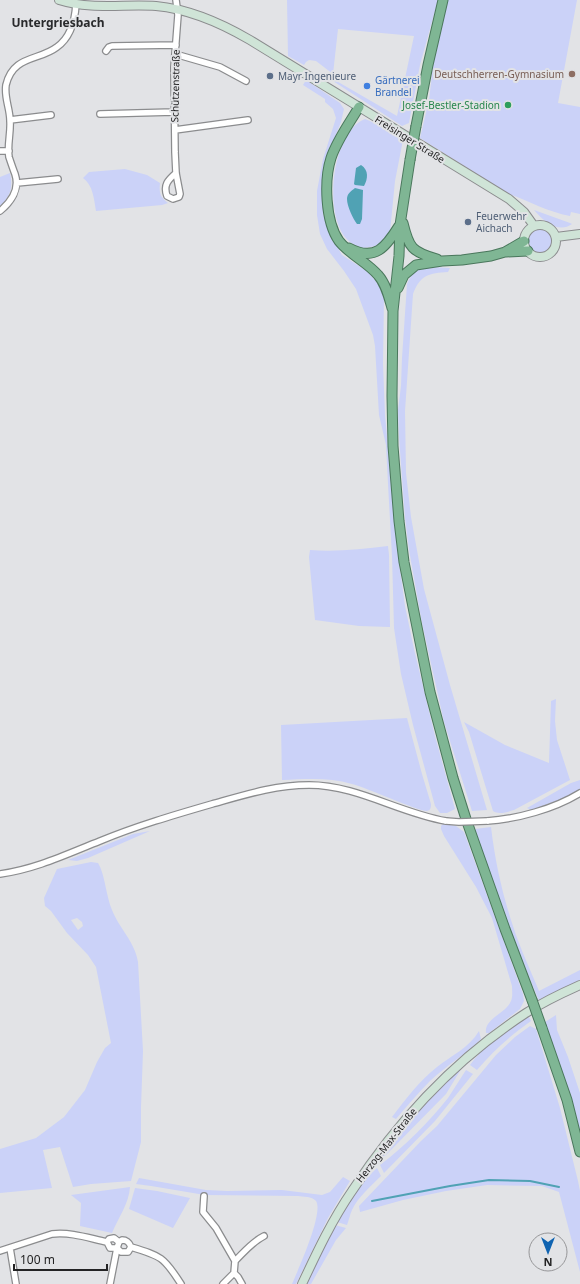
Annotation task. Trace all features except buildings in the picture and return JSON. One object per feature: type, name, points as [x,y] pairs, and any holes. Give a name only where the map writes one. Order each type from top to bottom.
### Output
[{"type":"highway","points":[[443,0],[416,126],[400,225],[394,311],[392,396],[393,446],[399,521],[404,562],[430,692],[439,727],[466,819],[567,1100],[580,1152]]},
{"type":"highway","points":[[359,107],[339,140],[331,158],[327,189],[328,212],[333,229],[339,241],[355,257],[372,269],[381,279],[386,288],[394,311]]},
{"type":"highway","points":[[401,216],[407,239],[412,248],[420,254],[442,261]]},
{"type":"highway","points":[[343,245],[361,253],[374,252],[388,244],[400,225]]},
{"type":"highway","points":[[505,252],[524,241]]},
{"type":"highway","points":[[395,295],[404,275],[412,268],[422,263],[478,259],[505,252],[528,251]]},
{"type":"main road","name":"Freisinger Straße","points":[[59,0],[76,4],[102,7],[155,6],[177,9],[218,23],[280,58],[508,199],[524,212],[534,226]]},
{"type":"main road","points":[[541,224],[547,226],[554,231],[556,237],[554,249],[547,255],[537,256],[528,251],[525,247],[524,241],[526,232],[534,226],[541,224]]},
{"type":"main road","points":[[556,237],[580,234]]},
{"type":"main road","name":"Herzog-Max-Straße","points":[[302,1284],[317,1252],[347,1197],[390,1137],[435,1085],[501,1030],[527,1012],[580,985]]},
{"type":"street","name":"Schützenstraße","points":[[176,0],[174,112],[176,173]]},
{"type":"street","points":[[0,211],[14,196],[16,183],[9,151],[10,120],[3,93],[8,80],[16,67],[22,62],[50,52],[63,42],[71,30],[74,21],[76,4]]},
{"type":"street","points":[[106,51],[112,46],[176,45]]},
{"type":"street","points":[[175,54],[220,67],[246,81]]},
{"type":"street","points":[[100,114],[174,112]]},
{"type":"street","points":[[10,120],[51,115]]},
{"type":"street","points":[[175,130],[248,120]]},
{"type":"street","points":[[0,151],[9,151]]},
{"type":"street","points":[[16,183],[58,179]]},
{"type":"street","points":[[0,874],[30,868],[49,862],[153,821],[255,792],[290,785],[330,786],[349,790],[427,818],[459,822],[487,821],[529,814],[580,793]]},
{"type":"street","points":[[204,1196],[203,1212],[216,1228],[235,1261],[234,1273],[223,1284]]},
{"type":"street","points":[[0,1251],[52,1234],[61,1233],[72,1233],[107,1242],[110,1248],[118,1245]]},
{"type":"street","points":[[235,1261],[256,1240],[264,1236]]},
{"type":"street","points":[[107,1242],[109,1239],[114,1238],[121,1252],[128,1252],[131,1247]]},
{"type":"street","points":[[110,1284],[118,1245],[122,1240],[126,1240],[131,1247],[152,1253],[162,1259],[170,1266],[181,1284]]},
{"type":"street","points":[[10,1248],[16,1284]]},
{"type":"street","points":[[234,1273],[242,1284]]},
{"type":"shaded area","points":[[287,0],[438,0],[420,65],[409,123],[402,126],[333,81],[333,79],[397,116],[414,36],[338,29],[333,74],[316,61],[309,60],[304,65],[288,56]]},
{"type":"shaded area","name":"Josef-Bestler-Stadion","points":[[448,0],[577,0],[558,103],[580,107],[580,214],[571,212],[570,216],[562,214],[509,194],[420,138],[429,100],[433,66]]},
{"type":"shaded area","points":[[306,80],[340,103],[344,109],[341,122],[329,152],[324,174],[323,214],[330,234],[342,255],[368,272],[379,285],[384,297],[383,364],[385,415],[399,562],[405,606],[414,649],[435,736],[455,809],[447,813],[440,813],[435,806],[401,674],[394,628],[386,445],[379,415],[373,335],[356,289],[327,249],[320,234],[317,215],[317,191],[323,159],[336,118],[333,109],[325,102],[325,99],[303,85]]},
{"type":"shaded area","points":[[365,119],[403,140],[395,181],[390,232],[380,245],[361,248],[353,244],[343,234],[336,219],[334,180],[337,160],[344,141],[353,127]]},
{"type":"shaded area","points":[[361,165],[367,172],[364,186],[354,184],[356,168]]},
{"type":"shaded area","points":[[125,169],[147,175],[160,183],[160,190],[163,199],[168,203],[162,205],[96,211],[91,188],[83,178],[89,172]]},
{"type":"shaded area","points":[[10,173],[11,187],[9,195],[0,206],[0,177]]},
{"type":"shaded area","points":[[355,188],[363,190],[362,219],[360,224],[357,224],[354,219],[347,202],[348,194]]},
{"type":"shaded area","points":[[534,210],[572,224],[562,228],[557,227],[547,222]]},
{"type":"shaded area","points":[[540,229],[545,230],[551,236],[551,246],[545,252],[540,253],[535,252],[529,246],[528,241],[529,236],[535,230]]},
{"type":"shaded area","points":[[433,267],[450,268],[448,272],[430,274],[426,276],[419,283],[413,294],[405,411],[406,473],[411,517],[424,589],[450,685],[487,810],[472,811],[444,722],[422,623],[405,518],[398,410],[401,386],[407,284],[414,273],[420,269]]},
{"type":"shaded area","points":[[388,546],[390,627],[359,626],[315,620],[309,557],[310,550],[320,551],[359,549]]},
{"type":"shaded area","points":[[556,699],[555,721],[557,740],[570,780],[514,810],[500,813],[493,811],[469,732],[464,722],[505,745],[549,763],[551,701]]},
{"type":"shaded area","points":[[407,718],[431,804],[428,811],[414,808],[359,786],[335,780],[282,780],[281,725]]},
{"type":"shaded area","points":[[580,780],[580,791],[575,794],[531,810],[527,808],[571,783]]},
{"type":"shaded area","points":[[443,824],[456,826],[464,832],[523,994],[524,1001],[520,1009],[489,1033],[486,1033],[488,1024],[505,1009],[511,1001],[512,986],[492,918],[476,887],[444,836],[441,829]]},
{"type":"shaded area","points":[[491,827],[499,877],[505,901],[519,942],[539,991],[580,970],[580,980],[539,1001],[509,928],[475,829]]},
{"type":"shaded area","points":[[150,831],[88,858],[77,861],[68,860],[133,834]]},
{"type":"shaded area","points":[[91,862],[98,863],[112,910],[134,948],[138,962],[143,1051],[141,1142],[131,1181],[73,1187],[60,1147],[43,1150],[52,1188],[0,1193],[0,1149],[36,1138],[64,1117],[85,1090],[97,1062],[105,1048],[111,1043],[96,967],[88,955],[67,933],[51,911],[45,906],[44,898],[57,869]],"holes":[[[77,918],[82,922],[83,926],[78,930],[71,920]]]},
{"type":"shaded area","points":[[528,1015],[531,1021],[502,1044],[477,1070],[470,1065],[483,1050]]},
{"type":"shaded area","points":[[556,1015],[557,1030],[580,1093],[580,1132],[545,1022]]},
{"type":"shaded area","points":[[530,1026],[536,1029],[560,1108],[578,1181],[580,1191],[580,1272],[559,1192],[542,1186],[487,1185],[446,1191],[403,1200],[360,1212],[359,1206],[437,1126],[496,1055],[515,1037]]},
{"type":"shaded area","points":[[479,1031],[481,1039],[430,1081],[396,1119],[392,1117],[424,1078],[465,1047]]},
{"type":"shaded area","points":[[463,1066],[446,1094],[386,1155],[376,1161],[436,1089]]},
{"type":"shaded area","points":[[466,1070],[473,1074],[435,1121],[384,1173],[380,1165],[416,1134],[433,1116],[448,1098]]},
{"type":"shaded area","points":[[377,1168],[381,1176],[365,1192],[355,1205],[347,1225],[337,1222],[360,1184]]},
{"type":"shaded area","points":[[343,1177],[350,1181],[328,1218],[296,1284],[292,1284],[314,1229],[318,1207],[314,1199],[310,1197],[298,1196],[205,1195],[136,1184],[139,1178],[206,1190],[282,1190],[322,1195],[330,1192]]},
{"type":"shaded area","points":[[130,1187],[128,1199],[112,1233],[80,1226],[81,1203],[71,1195]]},
{"type":"shaded area","points":[[135,1188],[190,1198],[173,1228],[129,1209]]},
{"type":"shaded area","points":[[335,1225],[346,1228],[336,1240],[311,1284],[306,1284]]},
{"type":"waterway","points":[[372,1201],[489,1180],[530,1181],[559,1187]]},
{"type":"place","name":"Deutschherren-Gymnasium","points":[[572,74]]},
{"type":"place","name":"Mayr Ingenieure","points":[[270,76]]},
{"type":"place","name":"Gärtnerei Brandel","points":[[367,86]]},
{"type":"place","name":"Josef-Bestler-Stadion","points":[[508,105]]},
{"type":"place","name":"Feuerwehr Aichach","points":[[468,222]]},
{"type":"district","name":"Untergriesbach","points":[[58,22]]}]
